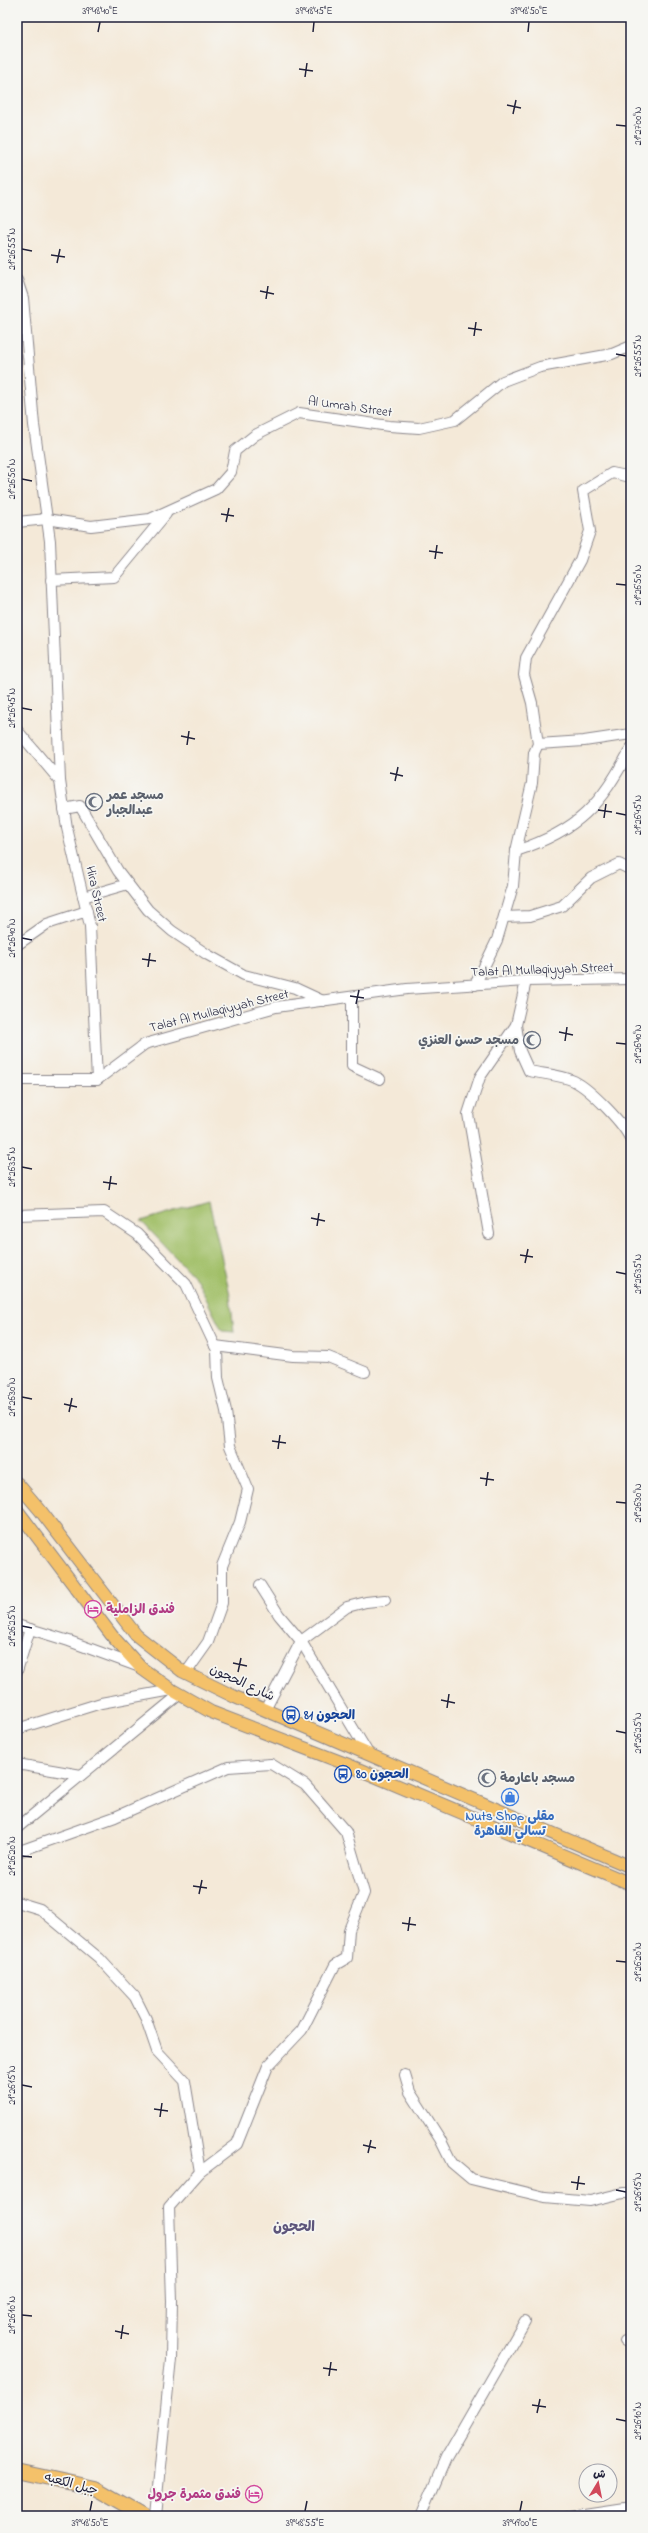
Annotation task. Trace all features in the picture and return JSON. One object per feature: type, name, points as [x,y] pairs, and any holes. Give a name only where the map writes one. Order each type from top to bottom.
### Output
[{"type":"highway","name":"جبل الكعبه","points":[[17,2471],[95,2488],[144,2516]]},
{"type":"main road","name":"شارع الحجون","points":[[17,1483],[40,1510],[136,1636],[186,1672],[265,1710],[631,1867]]},
{"type":"main road","points":[[17,1510],[113,1637],[141,1668],[176,1692],[211,1712],[346,1764],[631,1884]]},
{"type":"street","name":"Hira Street","points":[[17,280],[22,298],[34,426],[47,519],[52,580],[60,781],[64,809],[90,926],[97,1080]]},
{"type":"street","name":"Al Umrah Street","points":[[17,522],[47,519],[91,526],[150,519],[216,489],[231,472],[235,451],[255,435],[299,413],[389,426],[420,428],[455,420],[503,381],[540,367],[612,354],[631,346]]},
{"type":"street","points":[[475,985],[497,940],[513,886],[516,851],[526,814],[534,753],[538,744],[532,703],[524,675],[526,658],[580,560],[590,531],[583,490],[612,473],[631,476]]},
{"type":"street","points":[[52,580],[114,577],[168,511]]},
{"type":"street","points":[[17,730],[60,781]]},
{"type":"street","points":[[538,744],[584,741],[631,734]]},
{"type":"street","points":[[516,851],[541,843],[574,824],[593,808],[617,774],[631,748]]},
{"type":"street","points":[[64,809],[80,806],[93,831],[128,884],[148,910],[172,931],[208,955],[244,975],[295,988],[323,1001]]},
{"type":"street","points":[[504,917],[530,916],[562,906],[591,878],[619,864],[631,870]]},
{"type":"street","points":[[84,898],[128,884]]},
{"type":"street","points":[[17,945],[47,924],[87,911]]},
{"type":"street","name":"Talat Al Mullaqiyyah Street","points":[[97,1080],[145,1044],[276,1007],[407,989],[526,981],[631,979]]},
{"type":"street","points":[[526,981],[516,1026],[520,1051],[529,1071],[573,1081],[584,1088],[614,1118],[631,1142]]},
{"type":"street","points":[[352,997],[352,1066],[380,1079]]},
{"type":"street","points":[[489,1234],[468,1114],[480,1077],[516,1026]]},
{"type":"street","points":[[17,1080],[97,1080]]},
{"type":"street","points":[[17,1215],[104,1212],[136,1234],[186,1284],[215,1346],[218,1378],[226,1411],[230,1446],[248,1489],[240,1522],[222,1566],[222,1602],[208,1642],[186,1672]]},
{"type":"street","points":[[215,1346],[293,1356],[328,1357],[365,1372]]},
{"type":"street","points":[[260,1585],[279,1615],[302,1641],[368,1753]]},
{"type":"street","points":[[265,1710],[302,1641],[347,1607],[366,1602],[385,1600]]},
{"type":"street","points":[[17,1625],[141,1668]]},
{"type":"street","points":[[17,1671],[30,1629]]},
{"type":"street","points":[[17,1729],[101,1703],[176,1692]]},
{"type":"street","points":[[17,1828],[81,1776],[176,1692]]},
{"type":"street","points":[[17,1764],[81,1776]]},
{"type":"street","points":[[17,1852],[115,1817],[228,1767],[271,1764],[305,1785],[346,1832],[364,1893],[350,1930],[347,1958],[335,1965],[302,2030],[268,2066],[237,2144],[200,2172],[169,2207],[172,2301],[171,2359],[155,2516]]},
{"type":"street","points":[[17,1902],[40,1909],[99,1958],[135,1997],[146,2019],[157,2051],[185,2081],[200,2172]]},
{"type":"street","points":[[405,2075],[410,2092],[440,2139],[452,2163],[471,2179],[545,2197],[590,2201],[623,2193],[631,2193]]},
{"type":"street","points":[[421,2516],[446,2458],[525,2321]]},
{"type":"street","points":[[571,2516],[631,2507]]},
{"type":"green space","points":[[209,1201],[230,1295],[234,1332],[222,1331],[197,1280],[141,1221]]},
{"type":"place","name":"مسجد عمر عبدالجبار","points":[[94,802]]},
{"type":"place","name":"مسجد حسن العنزي","points":[[532,1040]]},
{"type":"place","name":"فندق الزاملية","points":[[93,1609]]},
{"type":"place","name":"الحجون 81","points":[[291,1715]]},
{"type":"place","name":"الحجون 80","points":[[343,1774]]},
{"type":"place","name":"مسجد باعارمة","points":[[487,1778]]},
{"type":"place","name":"Nuts Shop مقلى تسالي القاهرة","points":[[510,1797]]},
{"type":"place","name":"فندق مثمرة جرول","points":[[254,2494]]},
{"type":"district","name":"الحجون","points":[[294,2227]]}]
